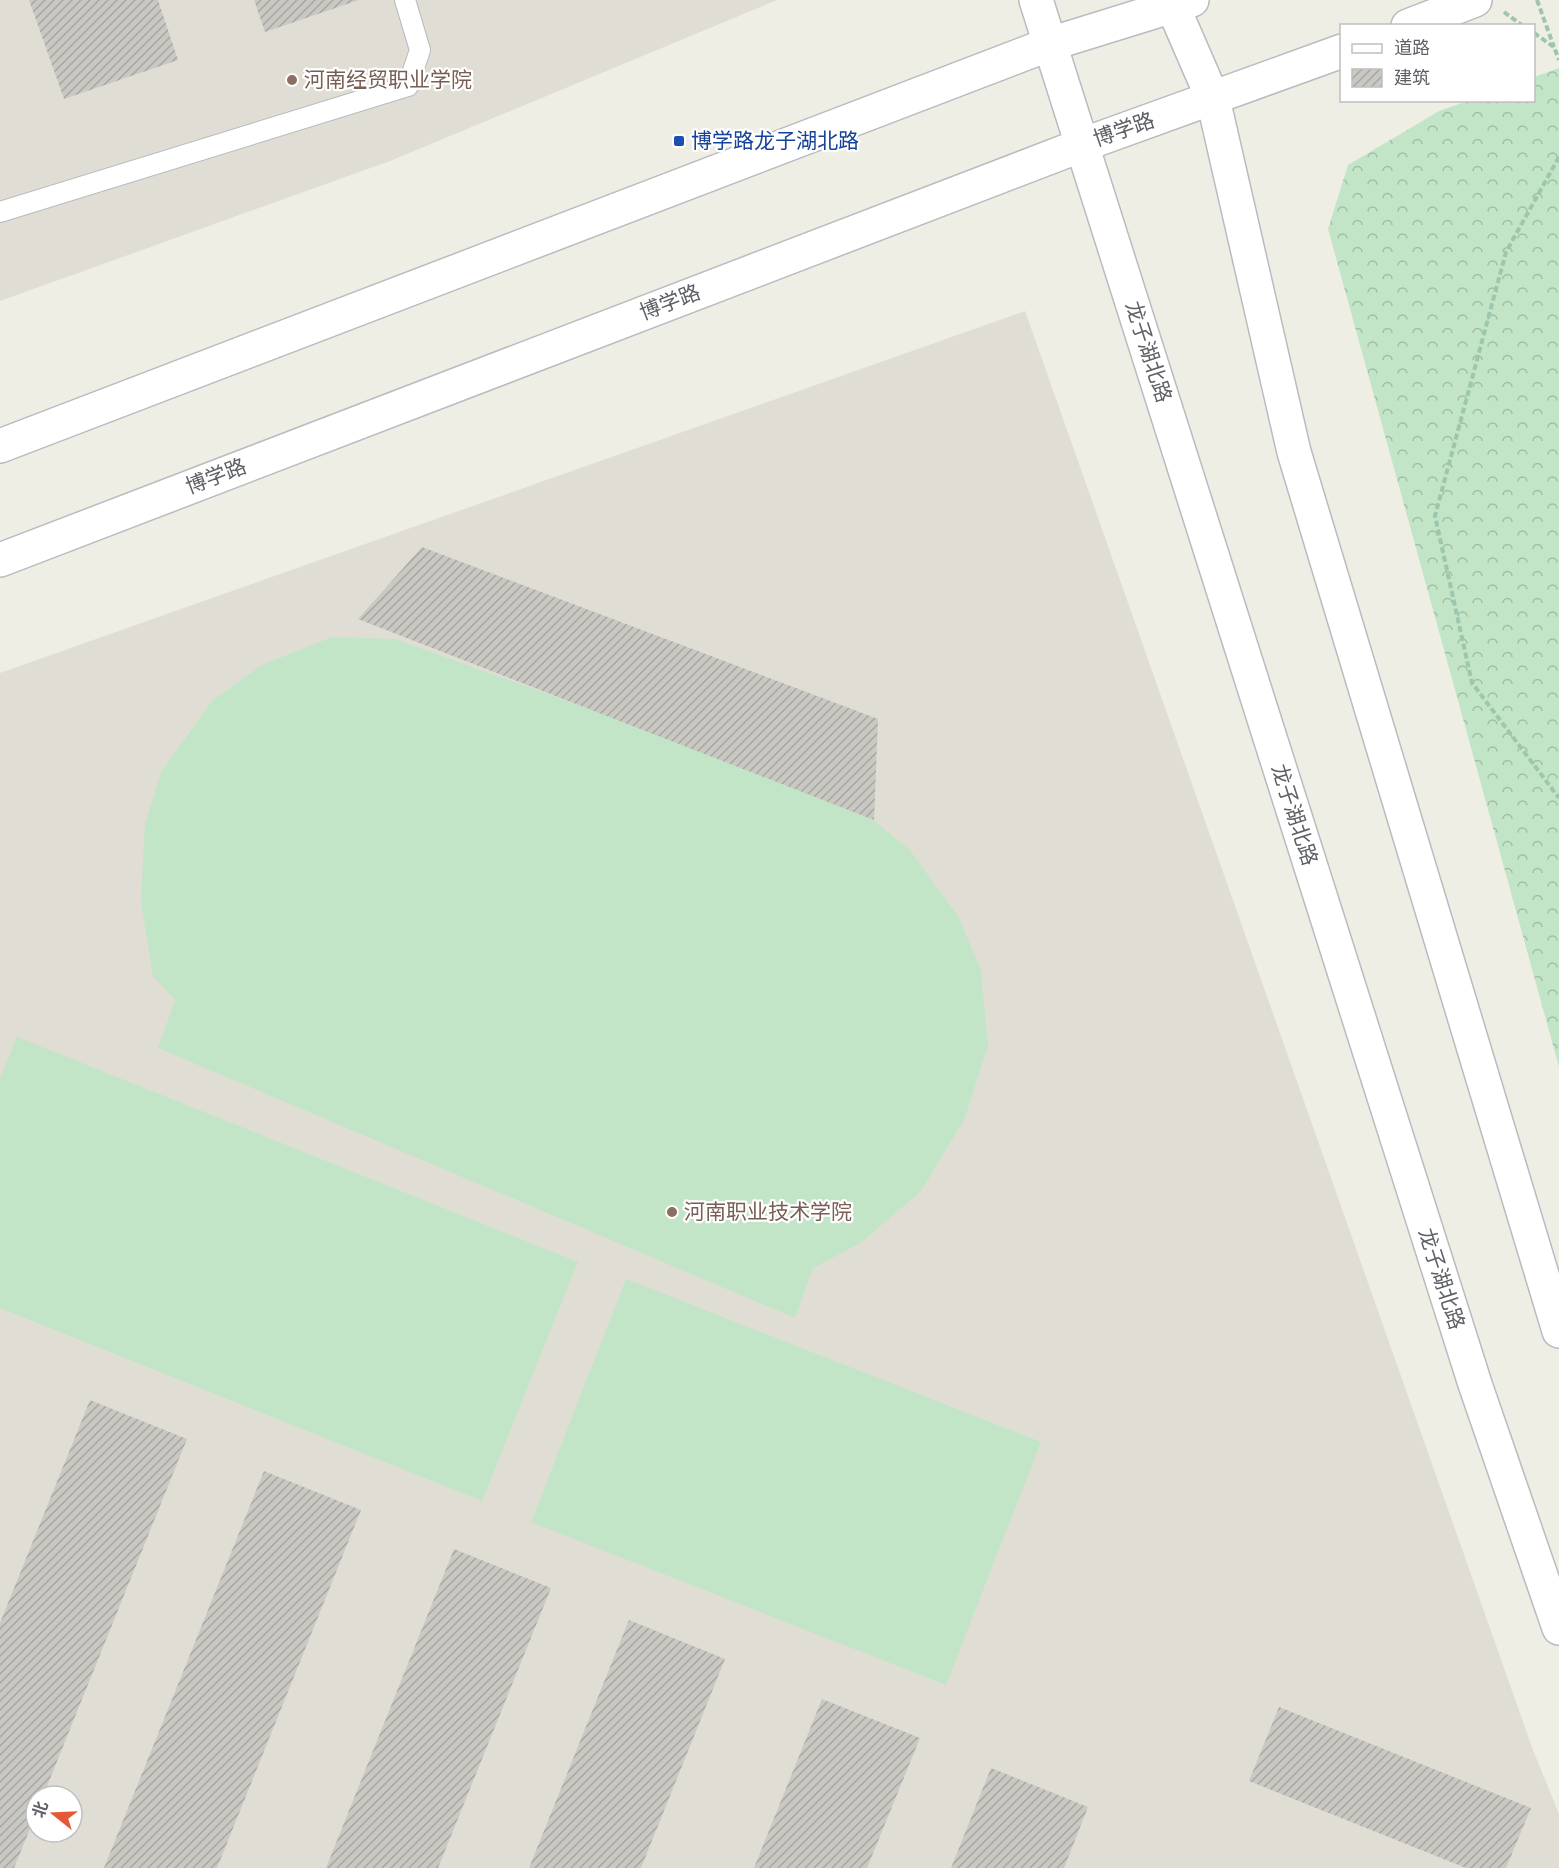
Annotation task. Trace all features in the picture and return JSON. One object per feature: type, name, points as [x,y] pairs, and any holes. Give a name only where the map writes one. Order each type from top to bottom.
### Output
[{"type":"street","name":"龙子湖北路","points":[[1036,0],[1474,1384],[1559,1629]]},
{"type":"street","points":[[1413,24],[1475,0]]},
{"type":"street","points":[[0,446],[1050,44],[1178,2],[1213,99],[1294,452],[1559,1331]]},
{"type":"street","name":"博学路","points":[[0,560],[1082,145],[1340,51]]},
{"type":"lane","points":[[0,212],[408,86],[420,50],[405,0]]},
{"type":"path","points":[[1537,0],[1559,60]]},
{"type":"path","points":[[1535,34],[1554,47]]},
{"type":"path","points":[[1559,157],[1506,252],[1435,516],[1472,683],[1559,798]]},
{"type":"shaded area","name":"河南经贸职业学院","points":[[0,0],[777,0],[390,161],[0,301]]},
{"type":"shaded area","name":"河南职业技术学院","points":[[1025,311],[1533,1750],[1559,1814],[1559,1868],[0,1868],[0,673]]},
{"type":"green space","points":[[1559,68],[1559,1067],[1328,229],[1348,165],[1439,111],[1465,102],[1535,102],[1535,77]]},
{"type":"green space","points":[[332,637],[395,639],[854,805],[909,849],[959,918],[981,971],[988,1046],[964,1120],[921,1191],[862,1242],[813,1268],[795,1318],[158,1048],[175,1000],[153,976],[141,902],[145,824],[161,772],[212,701],[262,665]]},
{"type":"green space","points":[[17,1037],[578,1262],[482,1501],[0,1308],[0,1079]]},
{"type":"green space","points":[[626,1279],[1041,1442],[946,1685],[531,1522]]},
{"type":"building","points":[[29,0],[158,0],[178,60],[64,99]]},
{"type":"building","points":[[254,0],[359,0],[265,32]]},
{"type":"building","points":[[422,547],[878,719],[874,820],[358,619]]},
{"type":"building","points":[[90,1400],[187,1439],[48,1784],[24,1784],[24,1843],[14,1868],[0,1868],[0,1623]]},
{"type":"building","points":[[264,1471],[361,1510],[217,1868],[104,1868]]},
{"type":"building","points":[[454,1549],[551,1588],[438,1868],[326,1868]]},
{"type":"building","points":[[629,1620],[725,1659],[641,1868],[529,1868]]},
{"type":"building","points":[[822,1699],[920,1738],[867,1868],[754,1868]]},
{"type":"building","points":[[1279,1707],[1531,1808],[1506,1868],[1466,1868],[1249,1781]]},
{"type":"building","points":[[991,1768],[1088,1807],[1064,1868],[951,1868]]},
{"type":"place","name":"河南经贸职业学院","points":[[292,80]]},
{"type":"place","name":"博学路龙子湖北路","points":[[679,141]]},
{"type":"place","name":"河南职业技术学院","points":[[672,1212]]}]
